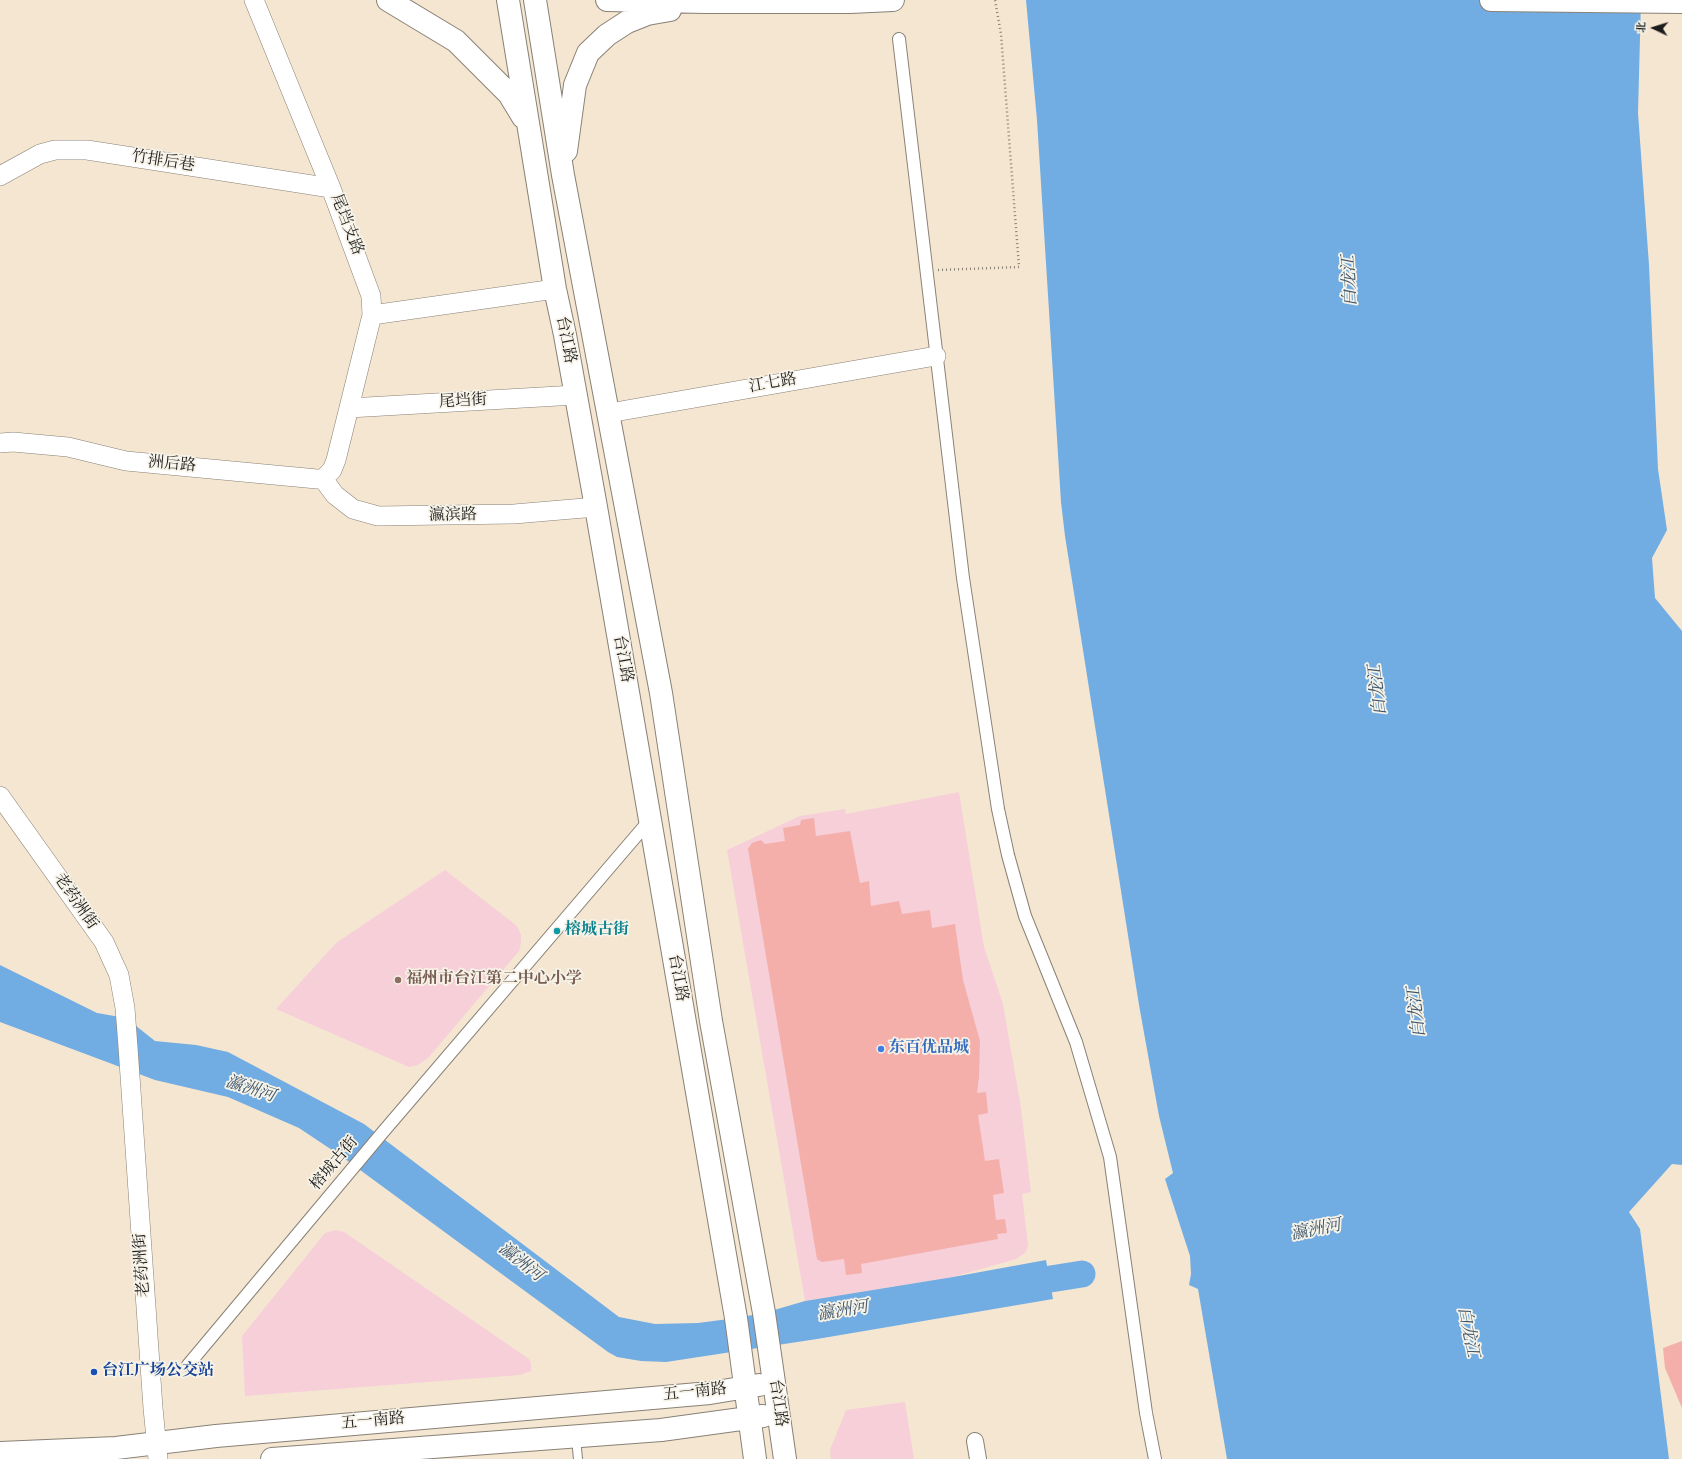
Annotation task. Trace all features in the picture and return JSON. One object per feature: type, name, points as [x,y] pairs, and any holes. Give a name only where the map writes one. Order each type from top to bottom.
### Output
[{"type":"main road","points":[[388,0],[456,42],[480,64],[509,94],[523,117],[530,138]]},
{"type":"main road","name":"台江路","points":[[508,0],[554,289],[576,395],[596,507],[736,1318],[755,1459]]},
{"type":"main road","name":"台江路","points":[[535,0],[563,175],[661,693],[711,1021],[764,1313],[786,1459]]},
{"type":"main road","points":[[607,0],[706,2],[893,0]]},
{"type":"main road","points":[[1491,0],[1682,2]]},
{"type":"main road","points":[[563,175],[575,85],[578,73],[588,53],[607,34],[627,22],[647,14],[706,2]]},
{"type":"main road","name":"五一南路","points":[[0,1453],[116,1448],[158,1451],[216,1436],[710,1393],[774,1382]]},
{"type":"main road","name":"五一南路","points":[[272,1459],[576,1438],[661,1430],[749,1419],[778,1413]]},
{"type":"street","name":"尾垱支路","points":[[254,0],[331,188],[369,286],[371,296],[372,315],[336,460],[332,470],[323,479]]},
{"type":"street","points":[[899,39],[963,578],[998,809],[1008,855],[1023,909],[1076,1042],[1110,1157],[1146,1413],[1155,1459]]},
{"type":"street","name":"竹排后巷","points":[[0,176],[40,154],[55,150],[87,150],[331,188]]},
{"type":"street","points":[[372,315],[554,289]]},
{"type":"street","name":"江七路","points":[[609,413],[936,356]]},
{"type":"street","name":"尾垱街","points":[[349,408],[576,395]]},
{"type":"street","name":"洲后路","points":[[0,443],[13,442],[68,446],[126,461],[323,479]]},
{"type":"street","name":"瀛滨路","points":[[323,479],[335,495],[353,509],[378,516],[514,514],[596,507]]},
{"type":"street","name":"老药洲街","points":[[0,796],[104,942],[119,975],[126,1018],[153,1408],[158,1451]]},
{"type":"street","name":"榕城古街","points":[[188,1366],[352,1168],[649,821]]},
{"type":"street","points":[[975,1441],[978,1459]]},
{"type":"lane","points":[[576,1438],[578,1459]]},
{"type":"path","points":[[927,270],[1019,267],[1001,34],[995,0]]},
{"type":"shaded area","name":"东百优品城","points":[[959,792],[984,947],[1003,1004],[1021,1108],[1031,1192],[1022,1194],[1028,1245],[1026,1252],[1016,1259],[953,1277],[805,1301],[727,850],[800,816],[845,809],[846,814]]},
{"type":"shaded area","name":"福州市台江第二中心小学","points":[[445,870],[517,926],[521,935],[521,943],[519,951],[428,1058],[418,1065],[409,1067],[276,1009],[336,943]]},
{"type":"shaded area","points":[[336,1230],[344,1232],[529,1359],[531,1363],[531,1371],[520,1375],[245,1396],[242,1336],[325,1233]]},
{"type":"shaded area","points":[[905,1402],[914,1459],[831,1459],[830,1450],[846,1410]]},
{"type":"water","name":"白龙江","points":[[1026,0],[1641,0],[1638,113],[1649,265],[1658,469],[1667,530],[1652,558],[1655,598],[1682,631],[1682,1165],[1672,1164],[1629,1212],[1640,1229],[1669,1459],[1227,1459],[1198,1289],[1189,1285],[1191,1274],[1190,1256],[1165,1179],[1173,1173],[1159,1116],[1139,1005],[1065,536],[1061,502],[1037,120]]},
{"type":"water","points":[[0,965],[97,1013],[126,1018],[155,1041],[196,1045],[228,1052],[364,1124],[619,1317],[655,1324],[698,1323],[736,1318],[764,1313],[805,1301],[1046,1260],[1053,1299],[817,1339],[666,1362],[641,1361],[617,1357],[608,1352],[341,1156],[299,1128],[228,1097],[155,1080],[0,1022]]},
{"type":"building","name":"东百优品城","points":[[814,818],[816,836],[850,831],[860,883],[869,881],[871,906],[899,901],[902,914],[930,910],[932,928],[955,924],[963,980],[980,1041],[977,1093],[986,1092],[988,1113],[978,1115],[985,1161],[999,1159],[1004,1193],[993,1195],[996,1220],[1005,1219],[1007,1233],[997,1234],[998,1239],[861,1264],[862,1273],[846,1275],[844,1259],[822,1262],[817,1259],[748,849],[752,843],[761,840],[765,844],[785,841],[783,828],[800,825],[801,820]]},
{"type":"building","points":[[1682,1341],[1682,1408],[1665,1368],[1663,1348]]},
{"type":"waterway","name":"瀛洲河","points":[[1013,1285],[1082,1274]]},
{"type":"place","name":"榕城古街","points":[[557,931]]},
{"type":"place","name":"福州市台江第二中心小学","points":[[398,980]]},
{"type":"place","name":"东百优品城","points":[[881,1049]]},
{"type":"place","name":"台江广场公交站","points":[[94,1372]]}]
